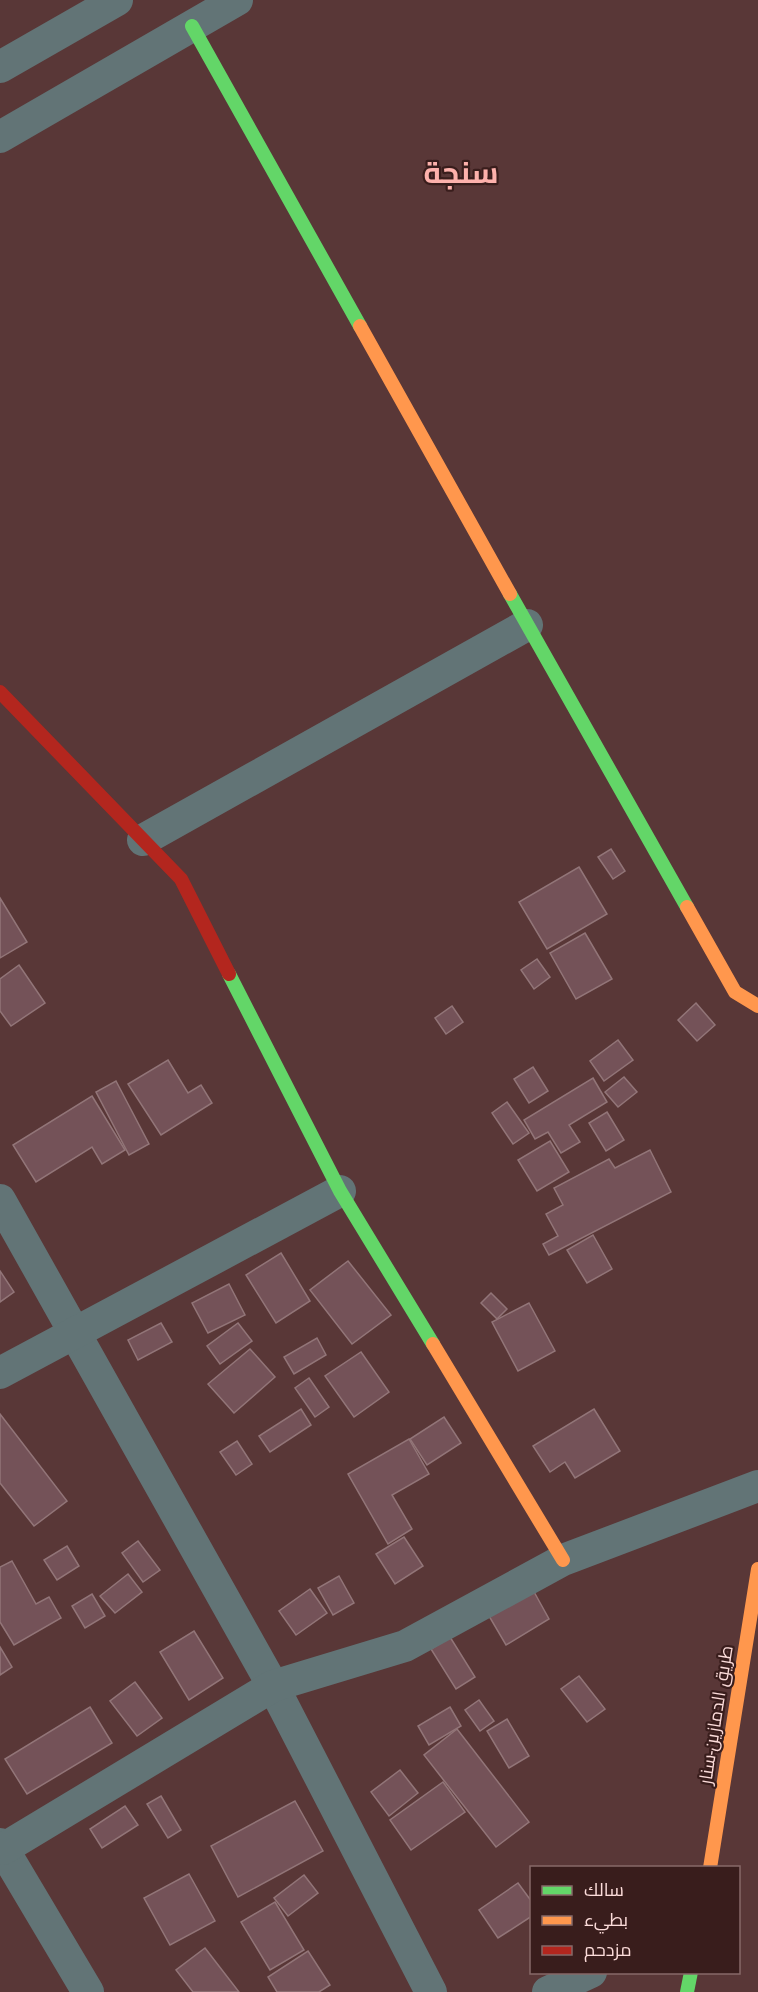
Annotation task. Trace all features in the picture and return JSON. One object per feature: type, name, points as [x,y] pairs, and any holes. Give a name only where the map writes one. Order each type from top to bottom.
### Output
[{"type":"main road","points":[[192,26],[735,992],[758,1006]]},
{"type":"main road","points":[[0,692],[181,879],[340,1191],[563,1560]]},
{"type":"main road","name":"طريق الدمازين-سنار","points":[[710,1866],[758,1569]]},
{"type":"main road","points":[[687,1992],[691,1974]]},
{"type":"street","points":[[0,67],[117,0]]},
{"type":"street","points":[[0,137],[237,0]]},
{"type":"street","points":[[143,840],[527,625]]},
{"type":"street","points":[[0,1373],[340,1191]]},
{"type":"street","points":[[0,1200],[273,1686],[431,1992]]},
{"type":"street","points":[[88,1992],[2,1846],[273,1686],[405,1646],[563,1560],[758,1486]]},
{"type":"street","points":[[548,1992],[587,1974]]},
{"type":"building","points":[[611,849],[625,871],[613,879],[598,857]]},
{"type":"building","points":[[579,867],[607,914],[547,949],[519,902]]},
{"type":"building","points":[[0,898],[27,942],[0,958]]},
{"type":"building","points":[[585,933],[612,979],[576,999],[550,953]]},
{"type":"building","points":[[537,959],[550,977],[534,989],[521,970]]},
{"type":"building","points":[[19,965],[45,1003],[11,1026],[0,1011],[0,979]]},
{"type":"building","points":[[696,1003],[715,1025],[697,1041],[678,1020]]},
{"type":"building","points":[[452,1006],[463,1022],[446,1034],[435,1018]]},
{"type":"building","points":[[618,1040],[633,1060],[604,1081],[590,1061]]},
{"type":"building","points":[[168,1060],[188,1093],[201,1085],[212,1103],[161,1135],[128,1084]]},
{"type":"building","points":[[533,1067],[548,1091],[529,1103],[514,1079]]},
{"type":"building","points":[[624,1077],[637,1092],[618,1107],[605,1092]]},
{"type":"building","points":[[593,1078],[607,1102],[569,1125],[580,1142],[561,1153],[548,1132],[535,1139],[524,1120]]},
{"type":"building","points":[[116,1081],[149,1144],[129,1155],[96,1092]]},
{"type":"building","points":[[92,1096],[125,1150],[102,1164],[92,1147],[36,1182],[13,1145]]},
{"type":"building","points":[[507,1102],[529,1133],[513,1144],[492,1113]]},
{"type":"building","points":[[607,1112],[624,1140],[606,1151],[589,1123]]},
{"type":"building","points":[[550,1141],[569,1172],[537,1191],[518,1160]]},
{"type":"building","points":[[650,1150],[671,1192],[549,1255],[543,1244],[558,1236],[546,1214],[563,1205],[554,1188],[609,1159],[615,1168]]},
{"type":"building","points":[[593,1235],[612,1269],[587,1283],[567,1250]]},
{"type":"building","points":[[281,1253],[310,1301],[276,1323],[246,1275]]},
{"type":"building","points":[[348,1261],[391,1315],[352,1344],[310,1290]]},
{"type":"building","points":[[0,1271],[14,1292],[0,1302]]},
{"type":"building","points":[[229,1284],[245,1315],[208,1333],[192,1303]]},
{"type":"building","points":[[491,1293],[507,1309],[497,1319],[481,1303]]},
{"type":"building","points":[[529,1303],[555,1351],[518,1371],[492,1322]]},
{"type":"building","points":[[161,1323],[172,1342],[138,1360],[128,1340]]},
{"type":"building","points":[[238,1323],[252,1341],[220,1364],[207,1346]]},
{"type":"building","points":[[317,1338],[326,1355],[294,1374],[284,1357]]},
{"type":"building","points":[[250,1349],[275,1377],[234,1413],[208,1384]]},
{"type":"building","points":[[361,1352],[389,1392],[354,1417],[325,1376]]},
{"type":"building","points":[[309,1378],[329,1407],[315,1417],[295,1388]]},
{"type":"building","points":[[301,1409],[311,1425],[270,1452],[259,1436]]},
{"type":"building","points":[[594,1409],[620,1451],[575,1478],[565,1462],[550,1472],[533,1446]]},
{"type":"building","points":[[0,1414],[67,1501],[34,1526],[0,1483]]},
{"type":"building","points":[[444,1417],[461,1443],[427,1465],[410,1439]]},
{"type":"building","points":[[409,1439],[429,1474],[392,1495],[412,1529],[388,1544],[348,1474]]},
{"type":"building","points":[[237,1441],[252,1464],[236,1475],[220,1452]]},
{"type":"building","points":[[404,1537],[423,1566],[395,1584],[376,1554]]},
{"type":"building","points":[[138,1541],[160,1570],[143,1582],[122,1553]]},
{"type":"building","points":[[67,1546],[79,1566],[57,1580],[44,1560]]},
{"type":"building","points":[[12,1561],[36,1604],[49,1597],[61,1618],[14,1645],[0,1622],[0,1567]]},
{"type":"building","points":[[128,1574],[142,1592],[115,1613],[100,1596]]},
{"type":"building","points":[[339,1576],[354,1603],[333,1615],[318,1588]]},
{"type":"building","points":[[310,1589],[327,1613],[296,1635],[279,1611]]},
{"type":"building","points":[[533,1590],[549,1619],[506,1645],[489,1616]]},
{"type":"building","points":[[92,1594],[105,1616],[85,1628],[72,1606]]},
{"type":"building","points":[[194,1631],[223,1678],[189,1700],[160,1652]]},
{"type":"building","points":[[450,1637],[475,1677],[456,1689],[431,1649]]},
{"type":"building","points":[[0,1647],[12,1667],[0,1675]]},
{"type":"building","points":[[579,1676],[605,1709],[587,1722],[561,1689]]},
{"type":"building","points":[[135,1682],[162,1718],[137,1736],[110,1701]]},
{"type":"building","points":[[479,1700],[494,1721],[480,1731],[465,1710]]},
{"type":"building","points":[[90,1707],[112,1743],[27,1794],[5,1759]]},
{"type":"building","points":[[450,1707],[461,1726],[429,1745],[418,1726]]},
{"type":"building","points":[[507,1719],[529,1756],[509,1768],[487,1731]]},
{"type":"building","points":[[457,1729],[529,1822],[496,1847],[424,1755]]},
{"type":"building","points":[[400,1770],[418,1793],[389,1816],[371,1792]]},
{"type":"building","points":[[443,1782],[465,1812],[411,1850],[390,1820]]},
{"type":"building","points":[[161,1796],[181,1830],[168,1838],[147,1804]]},
{"type":"building","points":[[295,1801],[323,1851],[238,1897],[211,1846]]},
{"type":"building","points":[[125,1806],[138,1825],[102,1848],[90,1829]]},
{"type":"building","points":[[189,1874],[215,1921],[170,1945],[144,1898]]},
{"type":"building","points":[[304,1875],[318,1893],[288,1916],[274,1898]]},
{"type":"building","points":[[518,1883],[530,1899],[530,1917],[498,1938],[479,1910]]},
{"type":"building","points":[[275,1902],[304,1950],[270,1970],[241,1922]]},
{"type":"building","points":[[205,1948],[239,1992],[193,1992],[176,1970]]},
{"type":"building","points":[[308,1951],[330,1985],[319,1992],[277,1992],[268,1977]]},
{"type":"traffic: fast","points":[[192,26],[360,326]]},
{"type":"traffic: fast","points":[[510,594],[687,907]]},
{"type":"traffic: fast","points":[[229,974],[340,1191],[433,1344]]},
{"type":"traffic: fast","points":[[687,1992],[691,1974]]},
{"type":"traffic: slow","points":[[360,326],[510,594]]},
{"type":"traffic: slow","points":[[687,907],[735,992],[758,1006]]},
{"type":"traffic: slow","points":[[433,1344],[563,1560]]},
{"type":"traffic: slow","points":[[710,1866],[758,1569]]},
{"type":"traffic: jam","points":[[0,692],[181,879],[229,974]]},
{"type":"district","name":"سنجة","points":[[461,173]]}]
